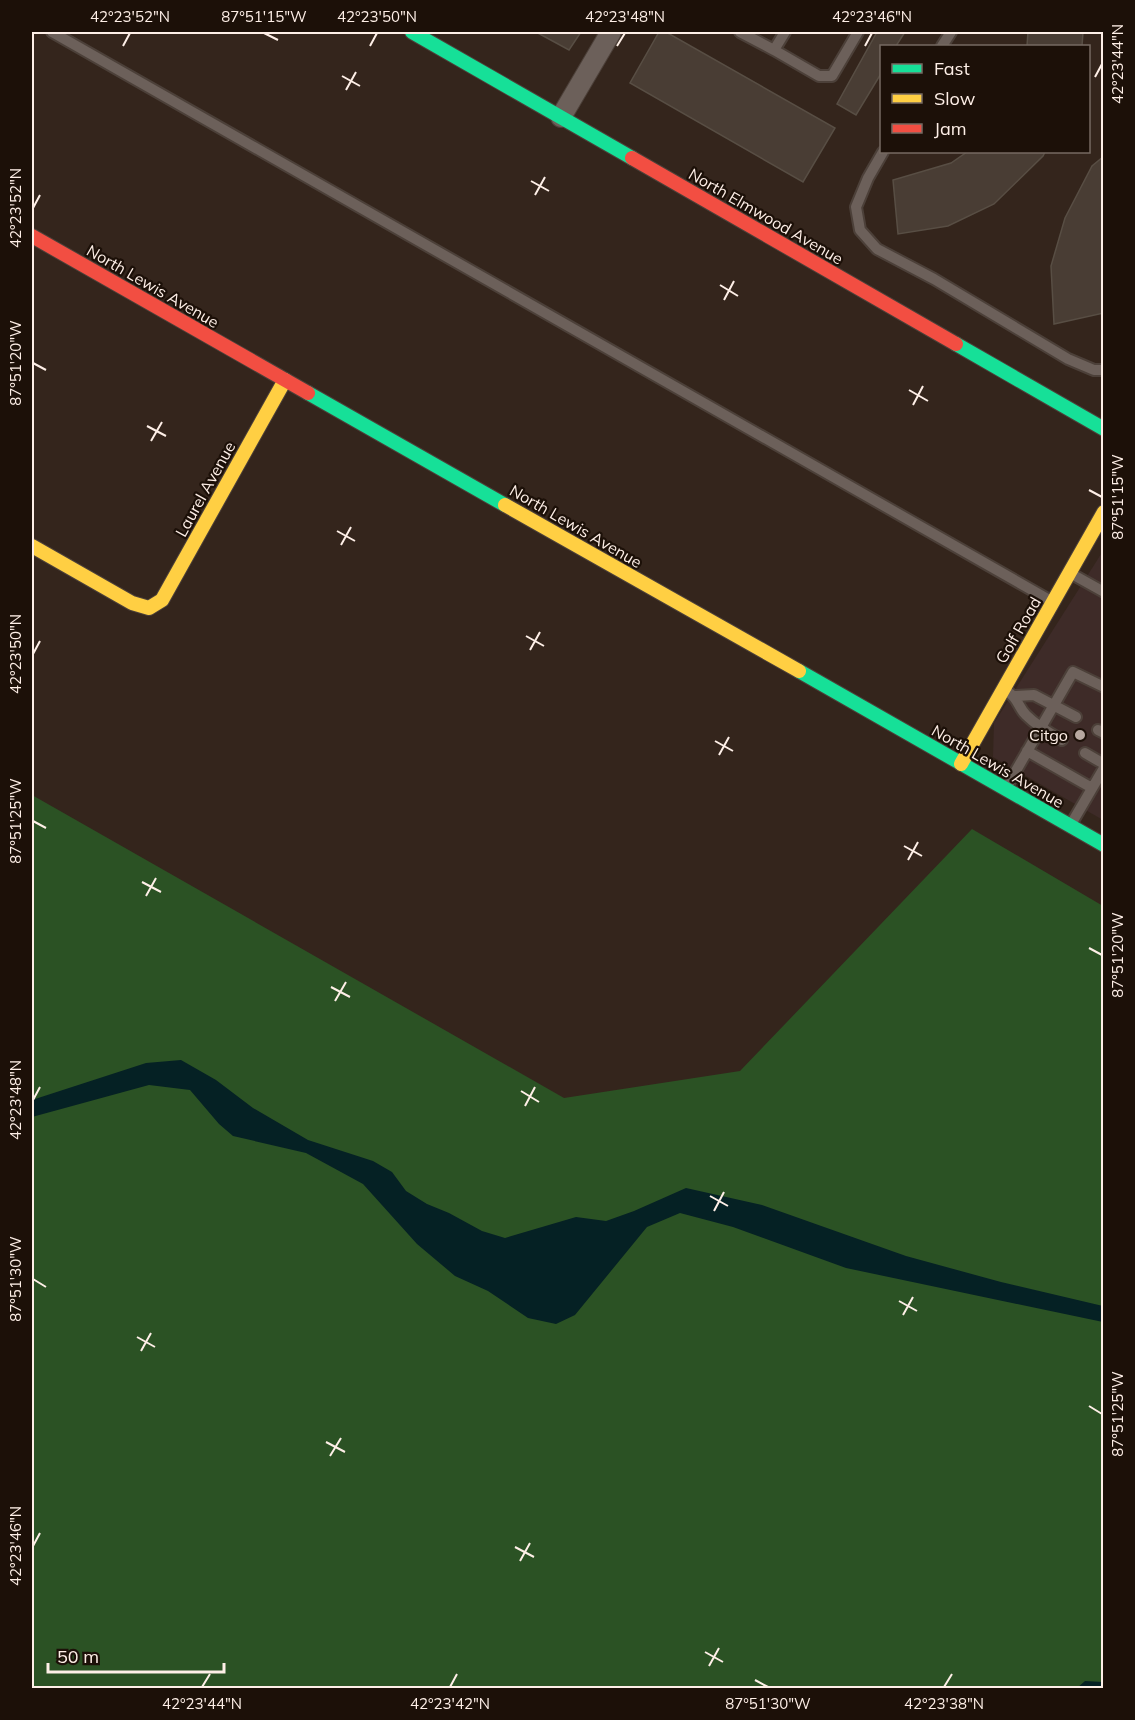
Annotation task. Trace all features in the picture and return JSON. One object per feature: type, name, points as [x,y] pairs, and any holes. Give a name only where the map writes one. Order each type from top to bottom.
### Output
[{"type":"street","name":"North Elmwood Avenue","points":[[412,32],[1104,429]]},
{"type":"street","points":[[561,117],[611,32]]},
{"type":"street","name":"North Lewis Avenue","points":[[32,236],[1104,845]]},
{"type":"street","name":"Laurel Avenue","points":[[32,546],[132,603],[149,608],[162,600],[285,380]]},
{"type":"street","name":"Golf Road","points":[[961,764],[1009,693],[1053,602],[1104,512]]},
{"type":"lane","points":[[52,32],[1053,602]]},
{"type":"lane","points":[[740,32],[819,76],[832,76],[858,32]]},
{"type":"lane","points":[[774,50],[785,32]]},
{"type":"lane","points":[[943,45],[951,32]]},
{"type":"lane","points":[[882,153],[868,178],[856,207],[860,230],[877,249],[934,279],[1068,359],[1094,370],[1104,370]]},
{"type":"lane","points":[[1070,573],[1104,592]]},
{"type":"lane","points":[[1005,789],[1073,672],[1104,687]]},
{"type":"lane","points":[[1009,693],[1034,695],[1076,717]]},
{"type":"lane","points":[[1009,693],[1024,713],[1041,728],[1062,740]]},
{"type":"lane","points":[[1027,751],[1092,788]]},
{"type":"lane","points":[[1084,753],[1104,764]]},
{"type":"lane","points":[[1070,826],[1104,768]]},
{"type":"shaded area","points":[[1103,551],[1103,820],[993,757],[994,723]]},
{"type":"green space","points":[[32,795],[564,1098],[740,1071],[972,829],[1103,906],[1103,1688],[32,1688]]},
{"type":"water","points":[[181,1060],[216,1080],[253,1108],[308,1140],[373,1161],[392,1172],[406,1191],[427,1204],[482,1231],[505,1238],[576,1217],[606,1221],[686,1188],[762,1205],[906,1256],[1001,1282],[1103,1306],[1103,1322],[846,1268],[733,1227],[680,1213],[647,1227],[575,1315],[556,1324],[528,1318],[488,1291],[455,1276],[417,1244],[363,1184],[306,1153],[233,1136],[219,1124],[190,1090],[149,1085],[32,1117],[32,1100],[146,1063]]},
{"type":"water","points":[[1085,1681],[1103,1682],[1103,1688],[1077,1688]]},
{"type":"building","points":[[536,32],[581,32],[569,50]]},
{"type":"building","points":[[659,32],[666,32],[835,128],[803,182],[630,83]]},
{"type":"building","points":[[877,32],[905,32],[897,45],[880,45],[880,75],[856,115],[837,104]]},
{"type":"building","points":[[1028,32],[1083,32],[1082,45],[1027,45]]},
{"type":"building","points":[[966,153],[1044,153],[994,204],[948,226],[898,234],[893,180],[951,163]]},
{"type":"building","points":[[1104,156],[1104,313],[1054,324],[1051,266],[1065,218],[1092,166]]},
{"type":"traffic: fast","points":[[412,32],[632,158]]},
{"type":"traffic: fast","points":[[956,344],[1104,429]]},
{"type":"traffic: fast","points":[[308,393],[505,505]]},
{"type":"traffic: fast","points":[[799,671],[1104,845]]},
{"type":"traffic: slow","points":[[32,546],[132,603],[149,608],[162,600],[285,380]]},
{"type":"traffic: slow","points":[[505,505],[799,671]]},
{"type":"traffic: slow","points":[[961,764],[1104,512]]},
{"type":"traffic: jam","points":[[632,158],[956,344]]},
{"type":"traffic: jam","points":[[32,236],[308,393]]},
{"type":"place","name":"Citgo","points":[[1080,735]]}]
